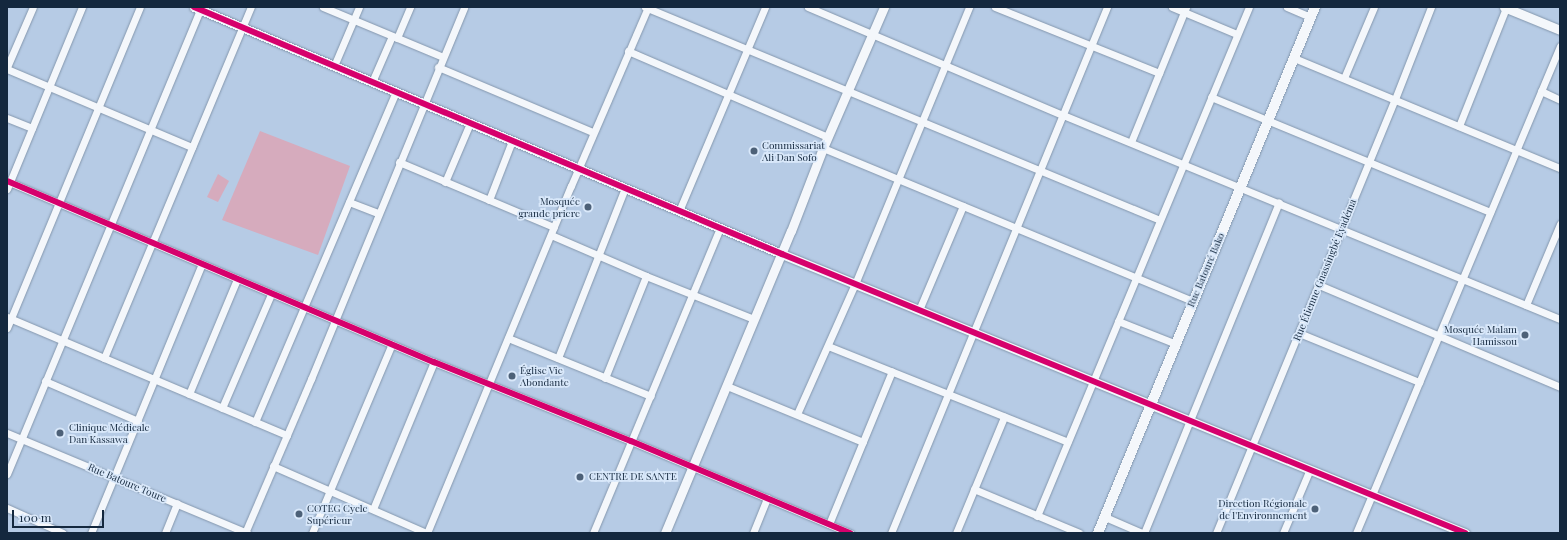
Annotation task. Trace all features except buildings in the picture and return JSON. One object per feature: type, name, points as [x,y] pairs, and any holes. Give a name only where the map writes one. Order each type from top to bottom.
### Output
[{"type":"main road","name":"Rue Batouré Bako","points":[[1098,533],[1315,7]]},
{"type":"street","points":[[33,7],[7,68],[192,147]]},
{"type":"street","points":[[82,7],[8,184],[59,203],[334,321],[692,466],[850,533]]},
{"type":"street","points":[[7,328],[9,318],[59,203],[140,7]]},
{"type":"street","points":[[104,358],[251,7]]},
{"type":"street","points":[[323,7],[443,57]]},
{"type":"street","points":[[334,66],[359,7]]},
{"type":"street","points":[[372,82],[410,7]]},
{"type":"street","points":[[246,533],[464,7]]},
{"type":"street","points":[[273,466],[427,533],[490,384],[593,132],[647,7],[1160,220]]},
{"type":"street","points":[[679,211],[765,7]]},
{"type":"street","points":[[808,7],[946,64],[1063,115],[1342,228],[1560,319]]},
{"type":"street","points":[[665,533],[782,254],[823,148],[884,7]]},
{"type":"street","points":[[797,414],[855,284],[969,7]]},
{"type":"street","points":[[995,7],[1158,73]]},
{"type":"street","points":[[891,533],[1107,7]]},
{"type":"street","points":[[1172,7],[1185,10],[1237,34]]},
{"type":"street","points":[[1037,516],[1249,7]]},
{"type":"street","points":[[1287,7],[1311,17]]},
{"type":"street","points":[[1344,78],[1374,7]]},
{"type":"street","name":"Rue Étienne Gnassingbé Eyadéma","points":[[1216,533],[1319,285],[1431,7]]},
{"type":"street","points":[[1458,126],[1505,7],[1560,30]]},
{"type":"street","points":[[7,474],[151,129],[197,8],[782,254],[1372,494],[1448,530],[1465,533]]},
{"type":"street","points":[[1130,142],[1185,10]]},
{"type":"street","points":[[1356,533],[1560,46]]},
{"type":"street","points":[[628,51],[828,137]]},
{"type":"street","points":[[1294,58],[1560,168]]},
{"type":"street","points":[[438,67],[593,132]]},
{"type":"street","points":[[1541,91],[1560,100]]},
{"type":"street","points":[[255,422],[396,92]]},
{"type":"street","points":[[1211,97],[1490,212]]},
{"type":"street","points":[[7,118],[32,128]]},
{"type":"street","points":[[444,182],[470,123]]},
{"type":"street","points":[[489,200],[512,141]]},
{"type":"street","points":[[823,148],[1193,301]]},
{"type":"street","points":[[399,162],[554,227]]},
{"type":"street","points":[[558,358],[600,255],[625,188]]},
{"type":"street","points":[[349,202],[378,214]]},
{"type":"street","points":[[1105,517],[1142,533],[1279,203]]},
{"type":"street","points":[[919,310],[963,206]]},
{"type":"street","points":[[1526,305],[1557,242],[1560,224]]},
{"type":"street","points":[[593,533],[720,228]]},
{"type":"street","points":[[550,235],[600,255],[646,276],[754,319]]},
{"type":"street","points":[[91,533],[115,478],[202,264]]},
{"type":"street","points":[[605,378],[646,276]]},
{"type":"street","points":[[189,394],[237,279]]},
{"type":"street","points":[[1319,285],[1560,387]]},
{"type":"street","points":[[222,408],[271,294]]},
{"type":"street","points":[[9,318],[287,435]]},
{"type":"street","points":[[1118,321],[1176,344]]},
{"type":"street","points":[[1299,333],[1419,382]]},
{"type":"street","points":[[508,338],[651,396]]},
{"type":"street","points":[[312,533],[392,344]]},
{"type":"street","points":[[828,346],[1068,442]]},
{"type":"street","points":[[373,509],[434,362]]},
{"type":"street","points":[[829,524],[892,371]]},
{"type":"street","points":[[45,381],[138,421]]},
{"type":"street","points":[[726,386],[863,442]]},
{"type":"street","points":[[956,533],[1004,417]]},
{"type":"street","name":"Rue Batoure Toure","points":[[7,433],[246,533]]},
{"type":"street","points":[[1283,533],[1310,469]]},
{"type":"street","points":[[974,490],[1079,533]]},
{"type":"street","points":[[753,533],[767,498]]},
{"type":"street","points":[[165,533],[177,503]]},
{"type":"street","points":[[7,508],[63,533]]},
{"type":"shaded area","points":[[260,131],[350,166],[318,255],[222,220]]},
{"type":"shaded area","points":[[218,174],[229,181],[218,202],[207,197]]},
{"type":"cycle path","points":[[194,7],[782,254],[1465,533]]},
{"type":"cycle path","points":[[7,181],[434,362],[631,441],[850,533]]},
{"type":"place","name":"Commissariat Ali Dan Sofo","points":[[754,151]]},
{"type":"place","name":"Mosquée grande priere","points":[[588,207]]},
{"type":"place","name":"Mosquée Malam Hamissou","points":[[1525,335]]},
{"type":"place","name":"Église Vie Abondante","points":[[512,376]]},
{"type":"place","name":"Clinique Médicale Dan Kassawa","points":[[60,433]]},
{"type":"place","name":"CENTRE DE SANTE","points":[[580,477]]},
{"type":"place","name":"Direction Régionale de l'Environnement","points":[[1315,509]]},
{"type":"place","name":"COTEG Cycle Supérieur","points":[[299,514]]}]
